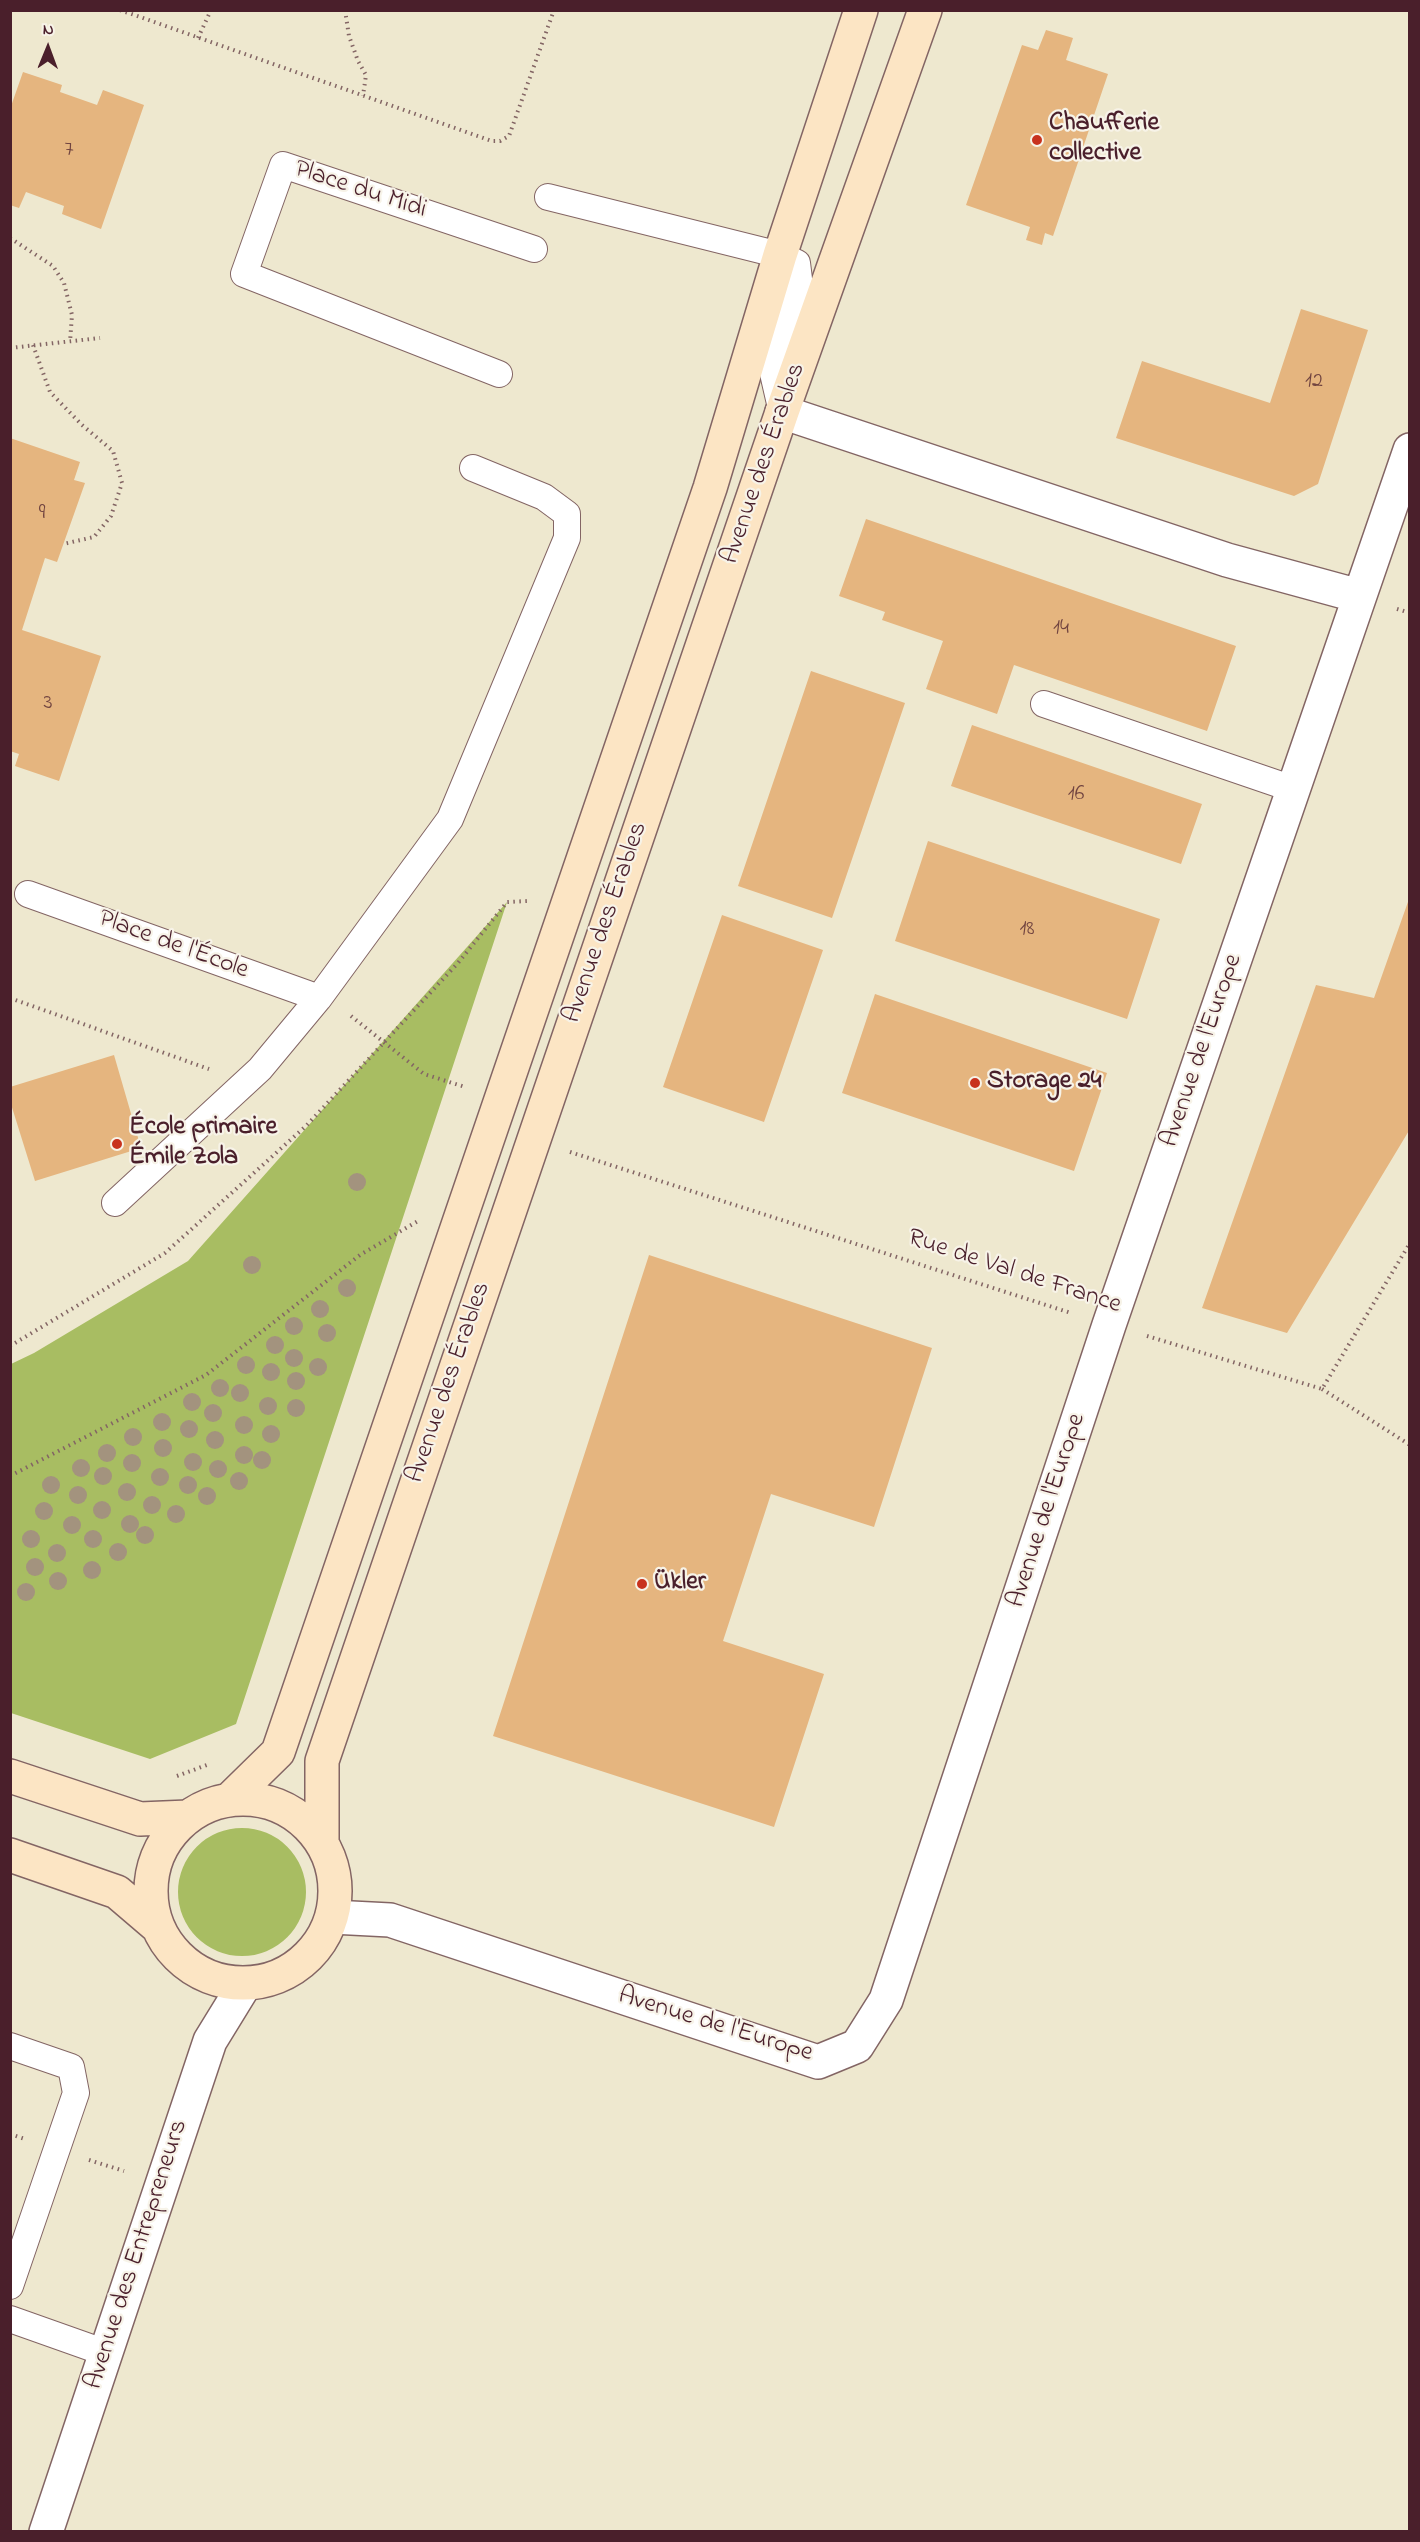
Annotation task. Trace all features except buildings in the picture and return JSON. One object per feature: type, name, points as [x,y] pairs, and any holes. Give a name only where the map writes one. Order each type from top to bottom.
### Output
[{"type":"main road","name":"Avenue des Érables","points":[[229,1800],[278,1752],[710,488],[780,255],[861,10]]},
{"type":"main road","name":"Avenue des Érables","points":[[322,1842],[322,1761],[782,412],[926,10]]},
{"type":"main road","points":[[10,1776],[140,1819],[188,1817]]},
{"type":"main road","points":[[229,1800],[256,1800],[282,1808],[304,1822],[322,1842],[332,1866],[336,1892],[332,1917],[319,1944],[300,1965],[274,1979],[245,1984],[218,1980],[192,1969],[172,1951],[158,1927],[150,1898],[153,1867],[167,1839],[188,1817],[207,1806],[229,1800]]},
{"type":"main road","points":[[10,1855],[117,1892],[158,1927]]},
{"type":"street","points":[[782,412],[1227,560],[1359,596]]},
{"type":"street","name":"Avenue de l'Europe","points":[[332,1917],[390,1920],[818,2062],[857,2046],[886,2001],[1109,1325],[1410,450]]},
{"type":"street","name":"Avenue des Entrepreneurs","points":[[46,2532],[210,2041],[245,1984]]},
{"type":"lane","name":"Place du Midi","points":[[499,374],[244,274],[283,165],[534,249]]},
{"type":"lane","points":[[548,197],[780,255],[797,263],[800,287],[773,374],[782,412]]},
{"type":"lane","points":[[115,1203],[260,1069],[319,998],[450,819],[567,538],[567,514],[544,497],[473,468]]},
{"type":"lane","points":[[1044,704],[1293,789]]},
{"type":"lane","name":"Place de l'École","points":[[28,894],[319,998]]},
{"type":"lane","points":[[10,2046],[71,2067],[76,2093],[10,2286]]},
{"type":"lane","points":[[10,2319],[106,2353]]},
{"type":"path","points":[[120,10],[492,141],[500,141],[509,136],[554,10]]},
{"type":"path","points":[[198,38],[211,10]]},
{"type":"path","points":[[345,10],[349,36],[366,75],[363,96]]},
{"type":"path","points":[[10,238],[53,266],[64,283],[72,315],[70,342]]},
{"type":"path","points":[[10,348],[100,338]]},
{"type":"path","points":[[33,345],[50,392],[82,425],[113,451],[122,483],[111,516],[94,537],[63,544]]},
{"type":"path","points":[[10,1346],[165,1253],[306,1126],[458,963],[507,902],[569,898]]},
{"type":"path","points":[[10,998],[215,1071],[233,1096]]},
{"type":"path","points":[[319,998],[357,1019],[383,1043],[424,1074],[466,1088]]},
{"type":"path","name":"Rue de Val de France","points":[[532,1140],[1109,1325],[1322,1389],[1410,1445]]},
{"type":"path","points":[[10,1476],[206,1375],[360,1256],[470,1190]]},
{"type":"path","points":[[1322,1389],[1410,1243]]},
{"type":"green space","points":[[507,902],[236,1724],[150,1759],[11,1713],[11,1364],[34,1353],[188,1261]]},
{"type":"green space","points":[[242,1828],[267,1833],[288,1846],[301,1867],[306,1892],[301,1917],[288,1938],[267,1951],[242,1956],[217,1951],[196,1938],[183,1917],[178,1892],[183,1867],[196,1846],[217,1833]]},
{"type":"place","name":"Chaufferie collective","points":[[1037,140]]},
{"type":"place","name":"Storage 24","points":[[975,1083]]},
{"type":"place","name":"École primaire Émile Zola","points":[[117,1144]]},
{"type":"place","name":"Ükler","points":[[642,1584]]}]
